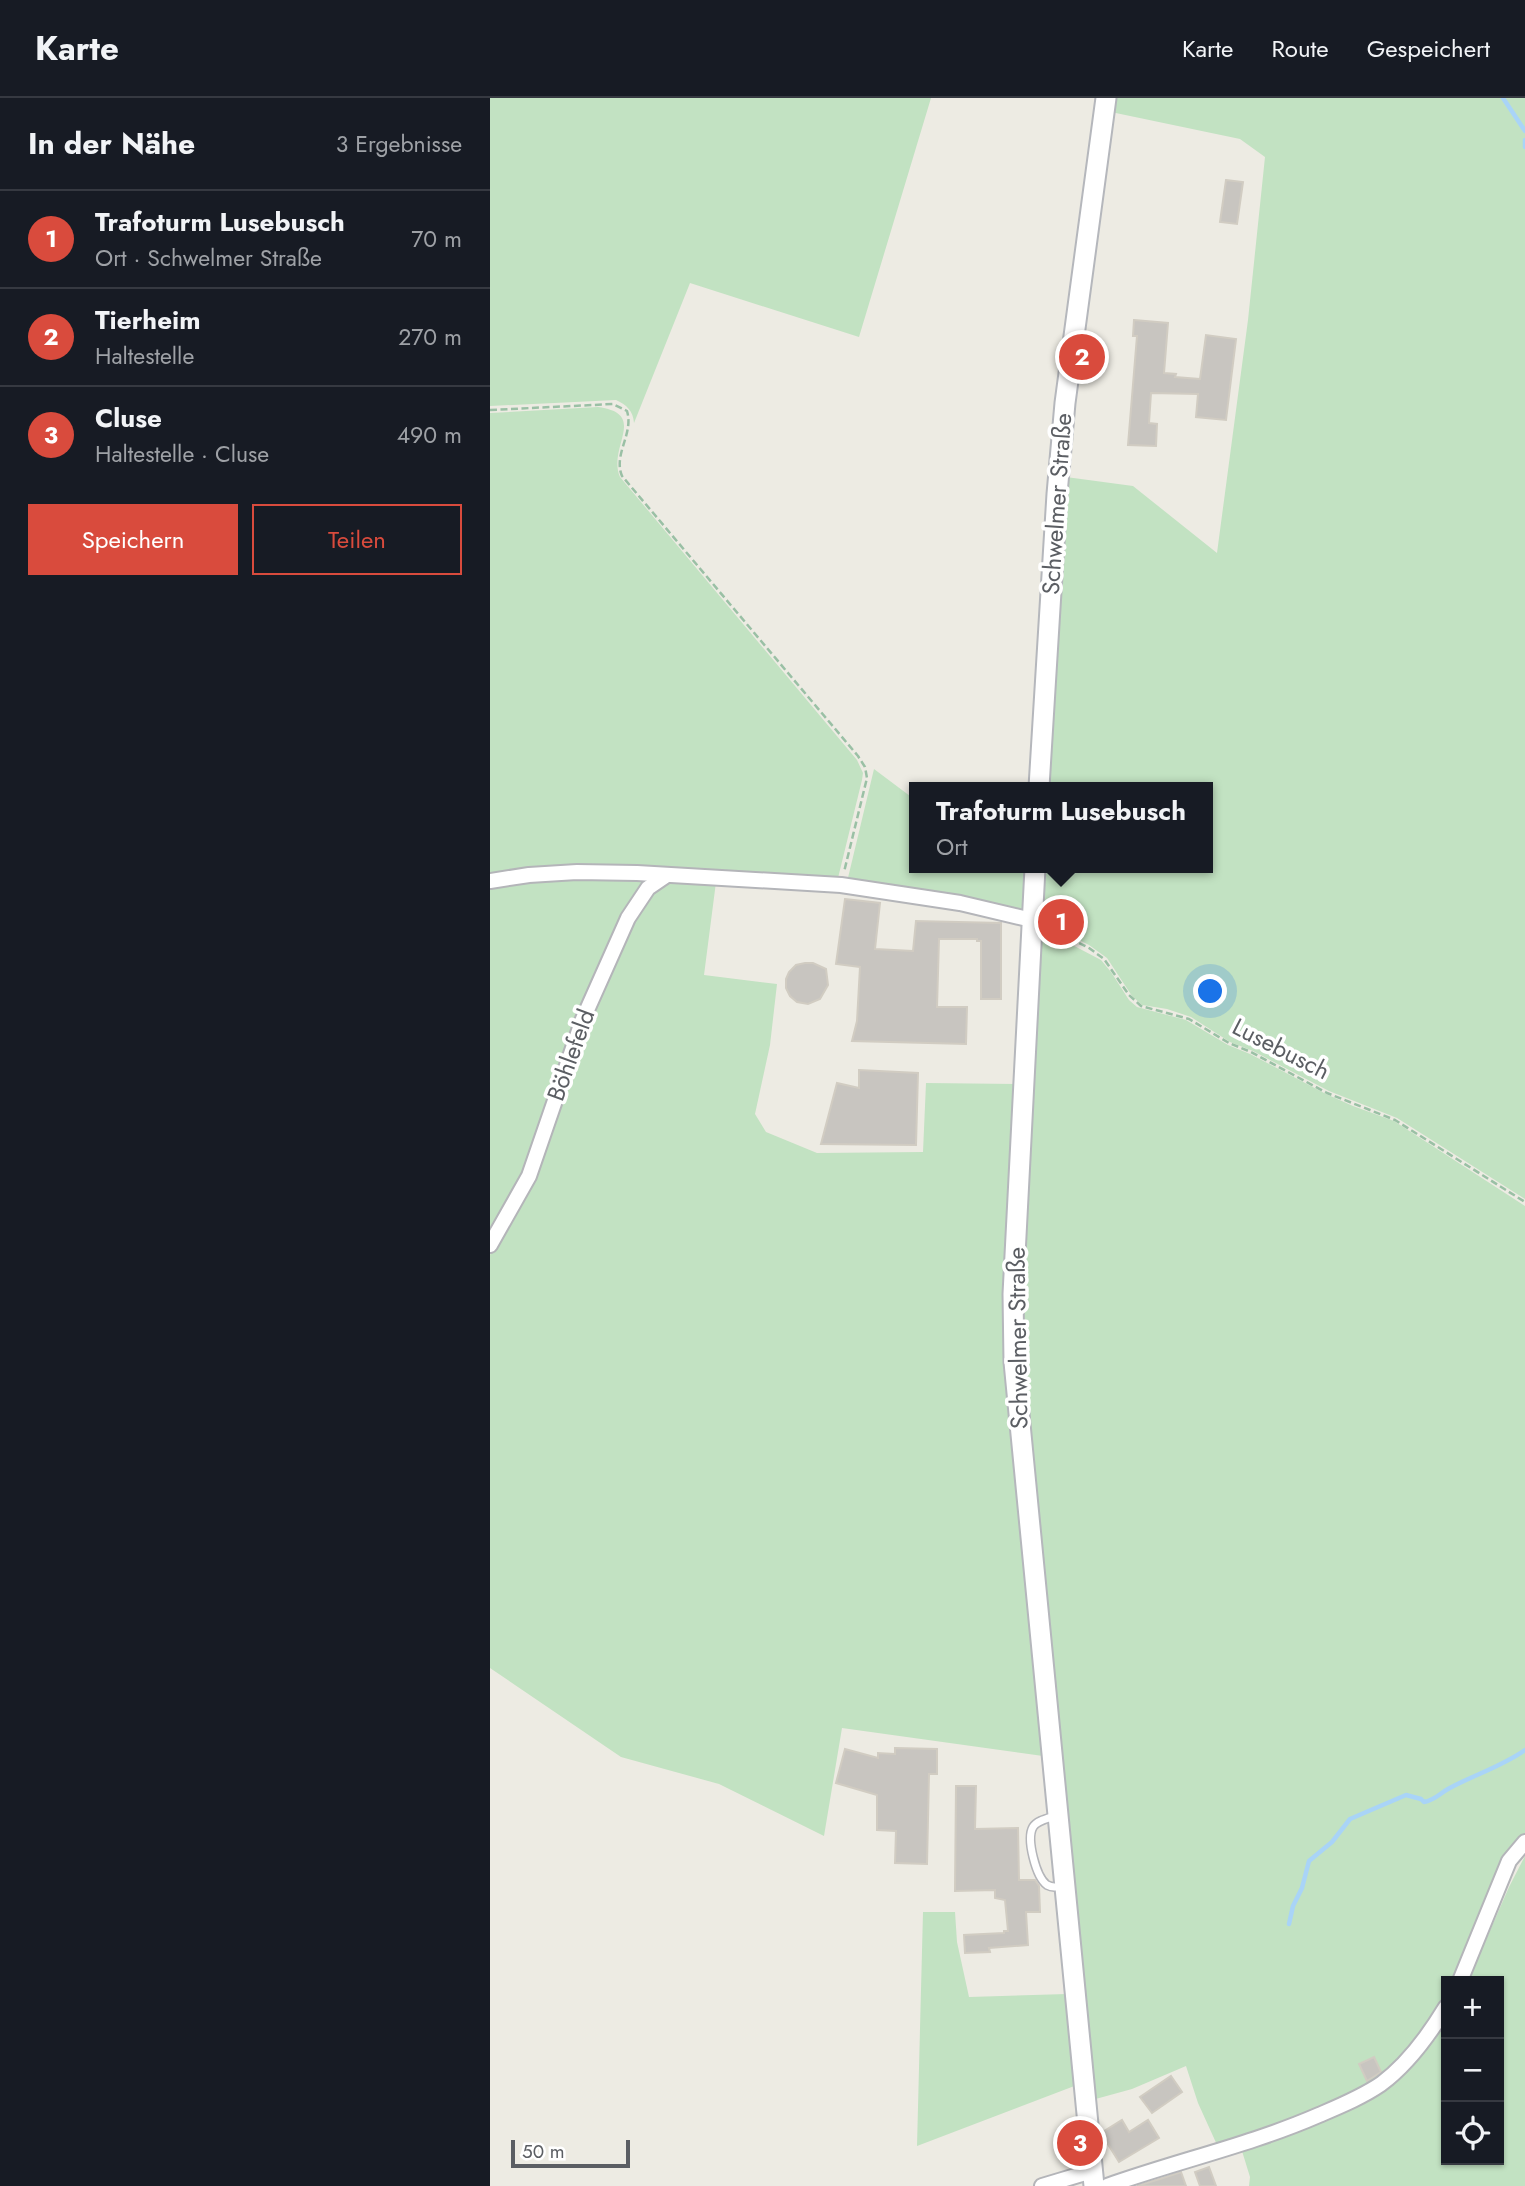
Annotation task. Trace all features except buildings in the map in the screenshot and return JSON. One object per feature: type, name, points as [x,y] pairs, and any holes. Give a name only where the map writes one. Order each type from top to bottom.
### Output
[{"type":"main road","name":"Schwelmer Straße","points":[[1039,782],[1065,404],[1106,98]]},
{"type":"main road","name":"Schwelmer Straße","points":[[1035,873],[1014,1281],[1014,1362],[1093,2178]]},
{"type":"street","points":[[490,881],[577,872],[841,885],[960,903],[1032,919]]},
{"type":"street","name":"Böhlefeld","points":[[490,1245],[528,1176],[583,1019],[628,918],[648,888],[667,875]]},
{"type":"street","points":[[1462,1976],[1505,1870],[1525,1842]]},
{"type":"street","points":[[1107,2186],[1244,2144],[1301,2123],[1363,2095],[1404,2064],[1427,2037],[1441,2015]]},
{"type":"street","points":[[1042,2186],[1093,2178]]},
{"type":"lane","points":[[1058,1815],[1037,1823],[1032,1828],[1031,1837],[1034,1863],[1045,1883],[1052,1887],[1065,1886]]},
{"type":"path","points":[[490,410],[613,404],[627,411],[629,423],[618,464],[622,476],[865,767],[867,778],[841,885]]},
{"type":"path","name":"Lusebusch","points":[[1032,919],[1089,948],[1104,959],[1129,995],[1141,1006],[1189,1019],[1229,1044],[1251,1052],[1327,1093],[1395,1120],[1525,1202]]},
{"type":"green space","points":[[490,98],[931,98],[859,337],[690,283],[634,423],[629,409],[616,400],[490,406]]},
{"type":"green space","points":[[1113,98],[1525,98],[1525,1199],[1397,1118],[1329,1091],[1253,1051],[1230,1042],[1191,1017],[1142,1005],[1132,996],[1107,958],[1089,945],[1041,921],[1043,873],[1213,873],[1213,782],[1046,782],[1066,477],[1133,486],[1217,553],[1248,320],[1265,157],[1240,139],[1111,112]]},
{"type":"green space","points":[[598,407],[613,411],[621,417],[624,424],[617,466],[620,477],[857,760],[863,773],[862,780],[838,878],[831,882],[490,877],[490,413]]},
{"type":"green space","points":[[874,769],[909,795],[909,873],[1027,873],[1028,915],[847,882]]},
{"type":"green space","points":[[563,877],[656,879],[640,894],[536,1153],[490,1245],[490,886]]},
{"type":"green space","points":[[664,880],[716,882],[704,975],[777,984],[770,1045],[755,1114],[766,1132],[817,1153],[923,1152],[926,1083],[1017,1084],[1007,1361],[1043,1756],[842,1728],[824,1836],[719,1784],[621,1757],[490,1668],[490,1255],[630,919]]},
{"type":"green space","points":[[1040,928],[1101,960],[1137,1007],[1186,1020],[1228,1045],[1326,1094],[1394,1121],[1525,1206],[1525,1837],[1458,1976],[1441,1976],[1441,2008],[1424,2036],[1363,2091],[1218,2147],[1198,2103],[1186,2066],[1132,2089],[1092,2100],[1026,1440],[1018,1298]]},
{"type":"green space","points":[[1525,1856],[1525,2186],[1249,2186],[1250,2177],[1242,2151],[1305,2128],[1366,2099],[1435,2040],[1441,2029],[1441,2165],[1504,2165],[1504,1976],[1470,1976]]},
{"type":"green space","points":[[923,1912],[955,1912],[957,1942],[969,1997],[1067,1994],[1077,2085],[917,2146]]},
{"type":"waterway","points":[[1503,98],[1525,131]]},
{"type":"waterway","points":[[1525,140],[1525,147]]},
{"type":"waterway","points":[[1289,1924],[1309,1861],[1332,1842],[1350,1819],[1406,1795],[1424,1802],[1431,1800],[1525,1750]]},
{"type":"place","name":"Tierheim","points":[[1082,357]]},
{"type":"place","name":"Trafoturm Lusebusch","points":[[1061,922]]},
{"type":"place","name":"Cluse","points":[[1080,2143]]}]
